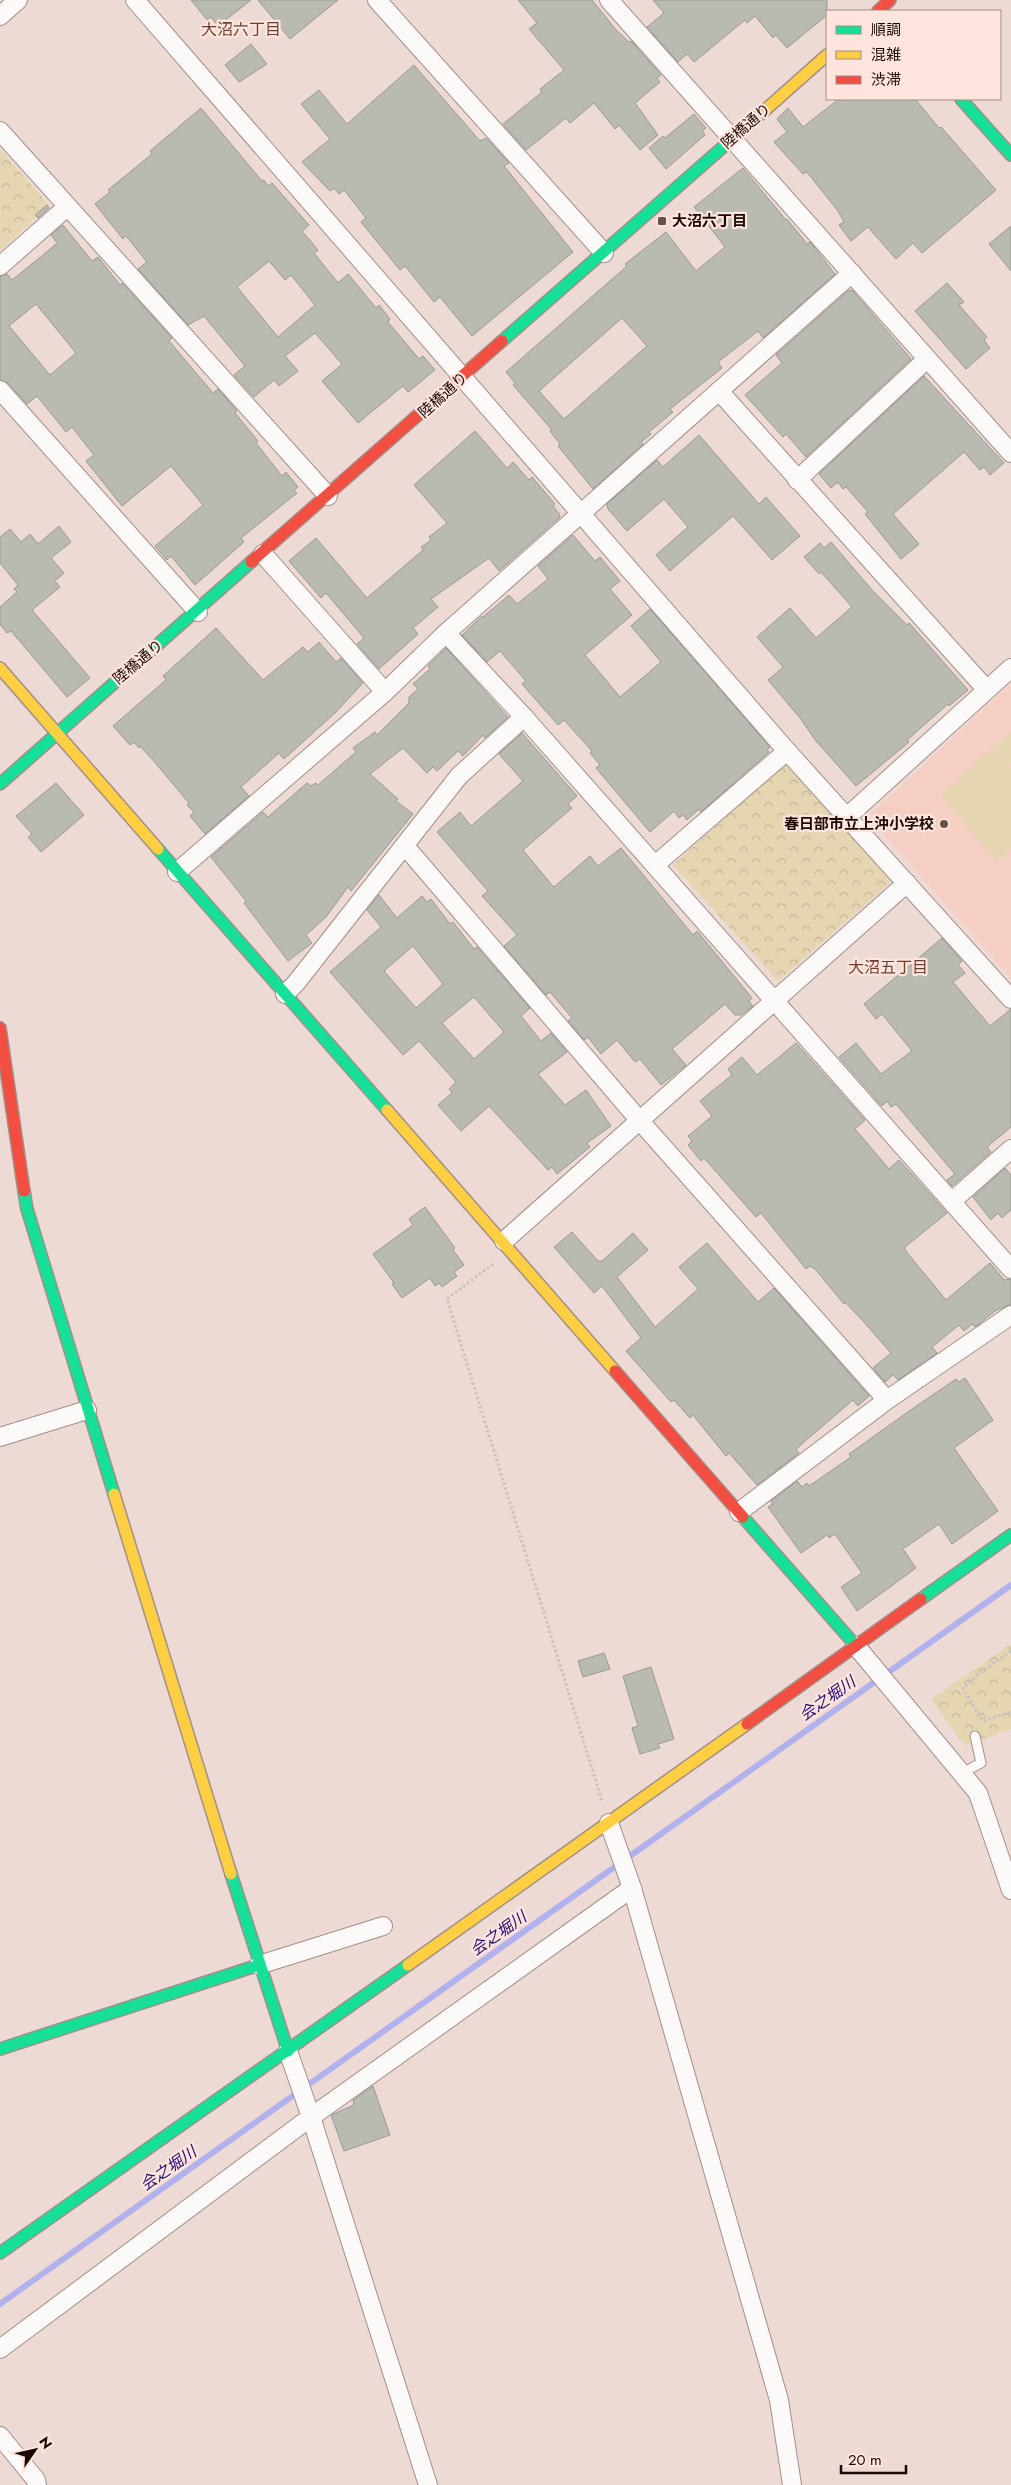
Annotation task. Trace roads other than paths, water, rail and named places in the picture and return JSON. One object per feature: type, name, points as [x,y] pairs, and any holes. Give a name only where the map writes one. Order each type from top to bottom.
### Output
[{"type":"street","points":[[0,16],[18,0]]},
{"type":"street","points":[[135,0],[464,376],[788,751],[1011,999]]},
{"type":"street","points":[[377,0],[604,252]]},
{"type":"street","points":[[609,0],[1011,453]]},
{"type":"street","points":[[879,8],[890,0]]},
{"type":"street","name":"陸橋通り","points":[[0,784],[56,732],[198,612],[826,56]]},
{"type":"street","points":[[962,100],[1011,156]]},
{"type":"street","points":[[0,131],[328,496]]},
{"type":"street","points":[[0,266],[67,207]]},
{"type":"street","points":[[177,872],[385,692],[446,633],[852,273]]},
{"type":"street","points":[[797,480],[927,359]]},
{"type":"street","points":[[0,390],[198,612]]},
{"type":"street","points":[[719,391],[986,689]]},
{"type":"street","points":[[263,554],[385,692]]},
{"type":"street","points":[[446,633],[524,717],[1011,1269]]},
{"type":"street","points":[[0,668],[872,1664],[978,1793],[1011,1890]]},
{"type":"street","points":[[848,816],[1011,668]]},
{"type":"street","points":[[284,994],[405,846],[459,776],[524,717]]},
{"type":"street","points":[[655,865],[788,751]]},
{"type":"street","points":[[405,846],[640,1121],[887,1400]]},
{"type":"street","points":[[507,1245],[640,1121],[907,884]]},
{"type":"street","points":[[0,1028],[28,1209],[87,1410],[259,1965],[311,2116],[428,2485]]},
{"type":"street","points":[[952,1202],[1011,1149]]},
{"type":"street","points":[[740,1512],[887,1400],[1011,1315]]},
{"type":"street","points":[[0,1437],[87,1410]]},
{"type":"street","points":[[0,2253],[609,1823],[1011,1534]]},
{"type":"street","points":[[609,1823],[632,1888],[779,2400],[792,2485]]},
{"type":"street","points":[[0,2349],[311,2116],[632,1888]]},
{"type":"street","points":[[0,2049],[383,1926]]},
{"type":"street","points":[[0,2436],[36,2480],[37,2485]]},
{"type":"lane","points":[[962,1773],[981,1763],[975,1736]]},
{"type":"waterway","name":"会之堀川","points":[[0,2304],[1011,1585]]},
{"type":"place","name":"大沼六丁目","points":[[662,221]]},
{"type":"place","name":"春日部市立上沖小学校","points":[[944,824]]},
{"type":"district","name":"大沼六丁目","points":[[241,29]]},
{"type":"district","name":"大沼五丁目","points":[[888,967]]}]
